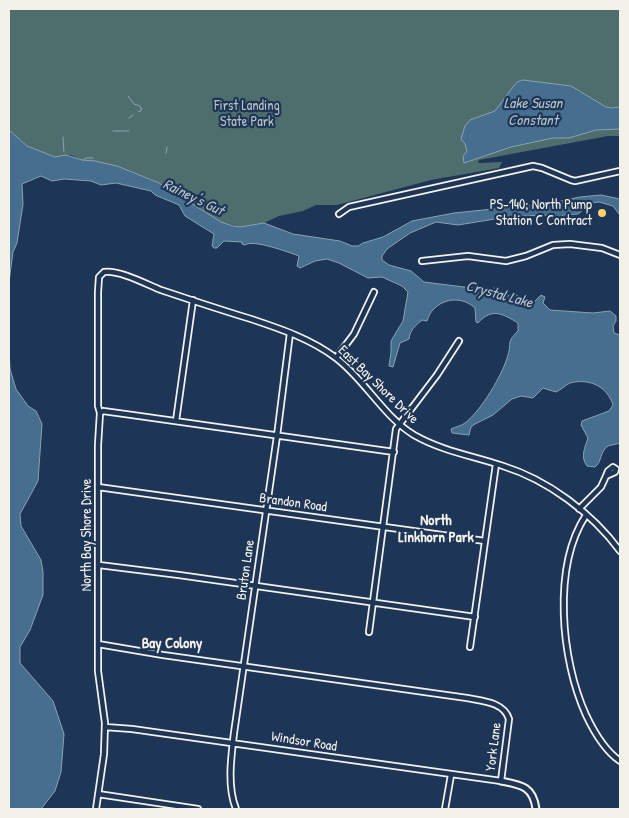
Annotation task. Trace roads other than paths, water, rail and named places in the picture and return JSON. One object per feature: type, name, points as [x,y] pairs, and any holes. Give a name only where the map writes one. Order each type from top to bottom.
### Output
[{"type":"street","points":[[339,214],[349,208],[533,166],[571,180],[580,180],[620,171]]},
{"type":"street","points":[[422,262],[468,256],[506,260],[526,256],[553,245],[570,244],[596,246],[620,255]]},
{"type":"street","name":"East Bay Shore Drive","points":[[100,275],[104,272],[110,272],[309,341],[350,369],[399,423],[410,432],[436,446],[496,464],[531,477],[579,509],[620,551]]},
{"type":"street","name":"North Bay Shore Drive","points":[[96,809],[104,754],[104,727],[98,671],[100,413],[98,406],[98,292],[100,275]]},
{"type":"street","points":[[336,358],[354,334],[374,292]]},
{"type":"street","points":[[176,421],[193,300]]},
{"type":"street","name":"Bruton Lane","points":[[236,809],[232,786],[233,743],[290,333]]},
{"type":"street","points":[[369,632],[394,452],[395,432],[399,423],[436,375],[458,340]]},
{"type":"street","points":[[100,413],[103,411],[394,452]]},
{"type":"street","points":[[470,647],[496,464]]},
{"type":"street","points":[[579,509],[601,487],[606,476]]},
{"type":"street","name":"Brandon Road","points":[[98,487],[485,541]]},
{"type":"street","points":[[586,515],[577,531],[568,568],[564,597],[566,638],[571,669],[584,711],[602,743],[620,761]]},
{"type":"street","points":[[98,565],[475,617]]},
{"type":"street","points":[[98,644],[244,666]]},
{"type":"street","name":"York Lane","points":[[244,666],[462,698],[496,705],[504,710],[508,716],[508,731],[501,781],[518,784],[526,788],[533,797],[536,809]]},
{"type":"street","name":"Windsor Road","points":[[104,727],[132,729],[501,781]]},
{"type":"street","points":[[445,809],[451,775]]},
{"type":"street","points":[[98,794],[198,809]]},
{"type":"water","name":"Lake Susan Constant","points":[[523,80],[571,86],[606,107],[619,107],[620,104],[620,129],[596,130],[569,138],[553,138],[511,147],[464,163],[463,156],[467,151],[461,139],[465,126],[470,120],[495,111],[516,83]]},
{"type":"water","name":"Crystal Lake","points":[[9,130],[27,146],[55,157],[66,155],[82,160],[117,166],[159,183],[221,222],[240,227],[264,223],[293,234],[340,241],[352,246],[358,246],[383,237],[412,221],[454,213],[551,203],[601,195],[620,199],[619,214],[613,206],[599,202],[592,203],[578,214],[563,215],[557,222],[544,215],[507,217],[458,225],[436,222],[410,233],[387,249],[382,256],[382,260],[389,265],[411,271],[424,282],[488,290],[494,288],[509,296],[517,295],[520,299],[533,303],[541,295],[545,297],[543,303],[550,310],[593,313],[610,311],[616,316],[613,326],[614,333],[620,335],[620,443],[605,448],[595,467],[587,466],[585,463],[583,456],[588,438],[581,425],[582,421],[609,411],[613,405],[602,388],[584,382],[570,383],[556,392],[543,388],[533,398],[521,396],[512,399],[493,415],[471,427],[469,435],[452,433],[451,429],[463,424],[471,417],[491,392],[505,363],[511,340],[518,331],[518,323],[502,315],[493,314],[483,318],[478,323],[476,322],[475,308],[469,303],[454,300],[447,301],[435,308],[427,321],[422,320],[415,326],[409,339],[400,343],[393,367],[389,366],[391,341],[403,321],[408,292],[402,286],[382,277],[368,278],[327,259],[315,261],[300,268],[297,266],[299,256],[263,245],[245,245],[242,242],[224,241],[217,248],[214,248],[212,246],[214,234],[185,216],[179,205],[155,195],[151,191],[116,183],[101,185],[91,181],[64,179],[52,181],[41,176],[22,184],[23,204],[9,282]]},
{"type":"water","points":[[9,349],[10,369],[16,389],[28,406],[36,411],[42,424],[38,481],[20,514],[21,526],[41,560],[43,595],[30,630],[20,647],[20,663],[53,701],[64,734],[61,772],[55,791],[41,809],[9,809]]},
{"type":"waterway","points":[[128,96],[141,109]]},
{"type":"waterway","points":[[138,111],[140,112],[142,108]]},
{"type":"waterway","points":[[129,118],[133,115]]},
{"type":"waterway","points":[[113,131],[129,131]]},
{"type":"waterway","points":[[63,137],[64,152]]},
{"type":"waterway","points":[[166,153],[167,147]]},
{"type":"waterway","points":[[83,160],[93,158]]},
{"type":"place","name":"PS-140; North Pump Station C Contract","points":[[602,213]]},
{"type":"district","name":"North Linkhorn Park","points":[[436,530]]},
{"type":"district","name":"Bay Colony","points":[[172,644]]},
{"type":"park label","name":"First Landing State Park","points":[[247,114]]},
{"type":"water label","name":"Rainey's Gut","points":[[193,198]]}]
